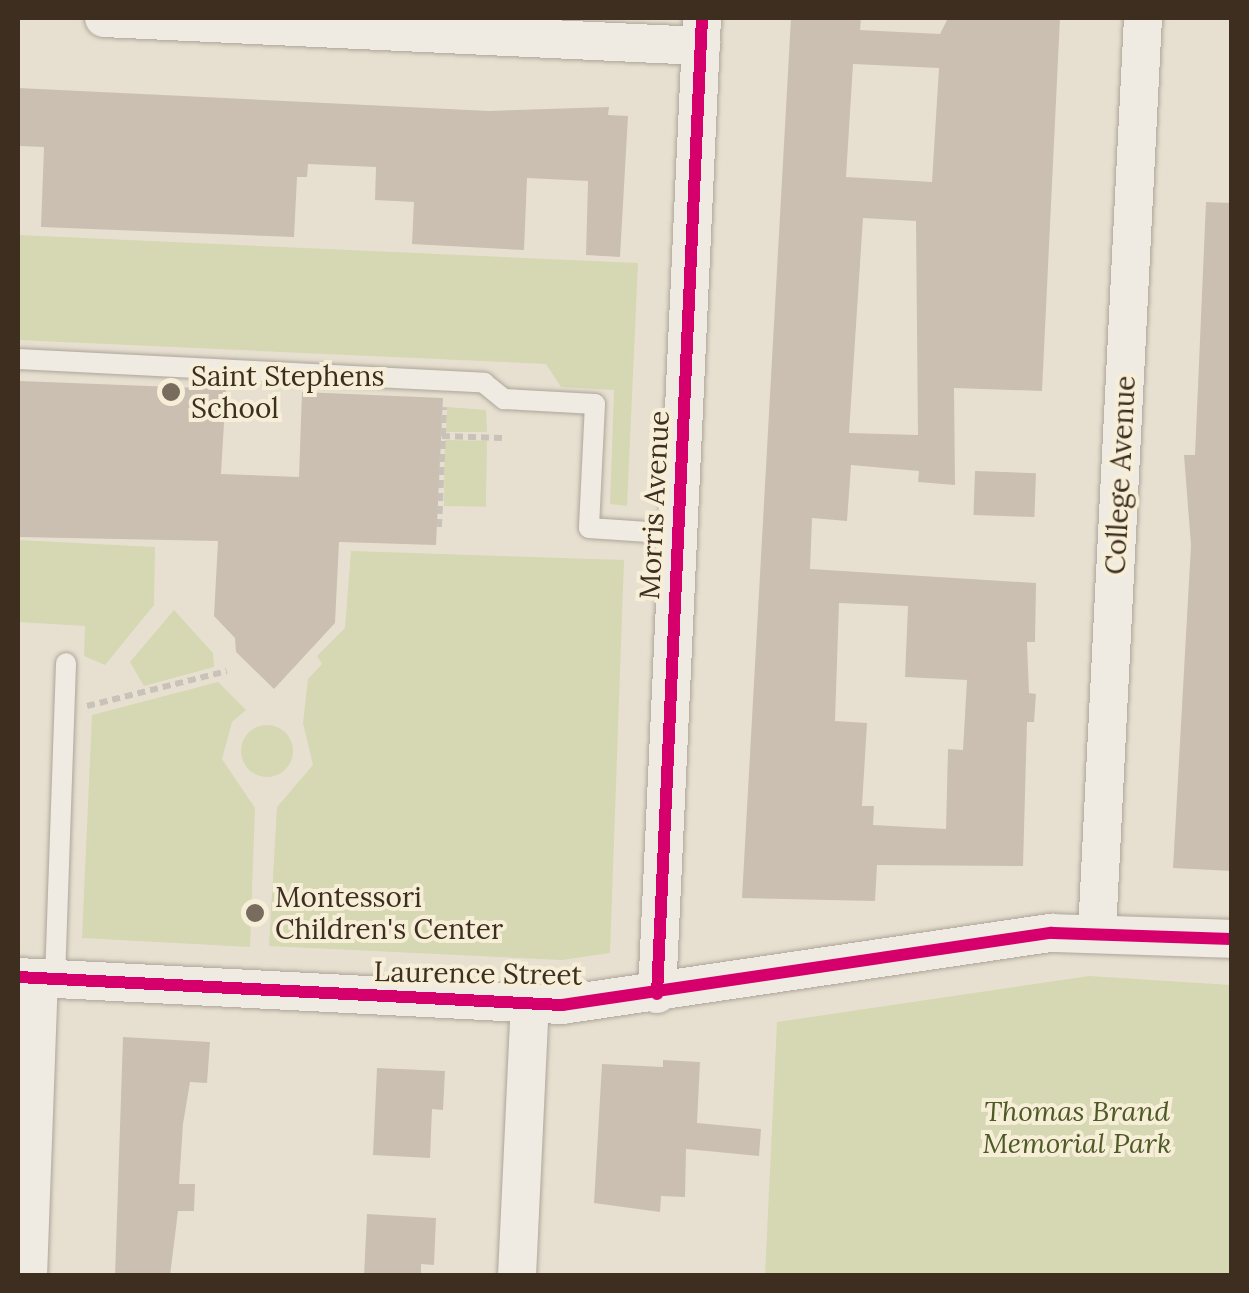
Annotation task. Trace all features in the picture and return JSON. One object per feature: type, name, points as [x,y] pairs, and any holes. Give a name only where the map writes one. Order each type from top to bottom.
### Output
[{"type":"street","points":[[104,18],[701,32]]},
{"type":"street","name":"College Avenue","points":[[1097,932],[1143,18]]},
{"type":"street","name":"Morris Avenue","points":[[658,994],[701,32]]},
{"type":"street","name":"Laurence Street","points":[[37,978],[530,1005],[658,994],[1097,932],[1232,939]]},
{"type":"street","points":[[28,1276],[37,978]]},
{"type":"street","points":[[517,1276],[530,1005]]},
{"type":"lane","points":[[18,359],[484,383],[504,399],[595,404],[588,528],[678,534]]},
{"type":"lane","points":[[37,978],[54,916],[66,664]]},
{"type":"path","points":[[439,527],[445,381]]},
{"type":"path","points":[[442,436],[502,438]]},
{"type":"path","points":[[83,726],[84,707],[227,671]]},
{"type":"green space","points":[[18,235],[638,263],[627,506],[610,504],[614,390],[561,387],[546,364],[18,340]]},
{"type":"green space","points":[[447,407],[486,410],[487,432],[446,432]]},
{"type":"green space","points":[[445,440],[487,441],[486,507],[444,506]]},
{"type":"green space","points":[[18,540],[155,547],[154,605],[105,665],[84,656],[85,626],[18,622]]},
{"type":"green space","points":[[351,551],[624,560],[610,953],[562,960],[269,946],[277,807],[313,765],[303,723],[308,679],[322,664],[317,656],[345,628]]},
{"type":"green space","points":[[174,610],[213,653],[214,667],[144,686],[130,662]]},
{"type":"green space","points":[[218,682],[246,710],[232,722],[222,759],[255,808],[250,947],[82,938],[92,715]]},
{"type":"green space","points":[[267,725],[286,732],[293,751],[286,770],[267,777],[248,770],[241,751],[248,732]]},
{"type":"green space","name":"Thomas Brand Memorial Park","points":[[1089,976],[1231,985],[1231,1275],[765,1275],[777,1022]]},
{"type":"building","points":[[791,18],[861,18],[860,30],[940,34],[948,18],[1060,18],[1042,391],[954,388],[955,485],[918,482],[919,471],[851,465],[847,521],[812,518],[810,569],[1036,583],[1035,642],[1027,642],[1029,693],[1036,694],[1034,722],[1027,722],[1023,866],[877,865],[875,901],[742,898]],"holes":[[[853,64],[939,68],[932,182],[846,177]],[[863,218],[916,221],[918,435],[849,433]],[[839,603],[908,606],[905,677],[967,680],[963,750],[948,749],[946,829],[873,825],[874,806],[862,806],[867,723],[835,721]]]},
{"type":"building","points":[[18,88],[489,111],[609,107],[608,115],[628,116],[620,257],[586,255],[588,181],[527,178],[524,250],[412,244],[414,202],[375,200],[376,167],[308,164],[307,177],[297,177],[294,237],[41,227],[44,147],[18,146]]},
{"type":"building","points":[[1206,202],[1232,203],[1232,871],[1173,868],[1191,545],[1184,455],[1195,455]]},
{"type":"building","points":[[20,381],[226,389],[221,474],[299,477],[302,392],[443,398],[436,545],[339,542],[335,623],[274,689],[236,652],[235,638],[214,616],[218,541],[18,537]]},
{"type":"building","points":[[975,471],[1036,473],[1034,517],[973,515]]},
{"type":"building","points":[[123,1037],[210,1042],[207,1083],[190,1082],[179,1184],[195,1184],[194,1211],[178,1211],[170,1276],[115,1276]]},
{"type":"building","points":[[663,1060],[700,1062],[697,1123],[761,1129],[759,1156],[686,1149],[685,1197],[661,1196],[660,1212],[594,1203],[602,1064],[663,1067]]},
{"type":"building","points":[[377,1068],[445,1071],[443,1110],[432,1109],[430,1158],[373,1155]]},
{"type":"building","points":[[367,1214],[436,1218],[434,1265],[421,1264],[421,1276],[364,1276]]},
{"type":"cycle path","points":[[657,994],[702,18]]},
{"type":"cycle path","points":[[18,977],[562,1005],[1052,933],[1232,939]]},
{"type":"place","name":"Saint Stephens School","points":[[171,392]]},
{"type":"place","name":"Montessori Children's Center","points":[[255,913]]}]
